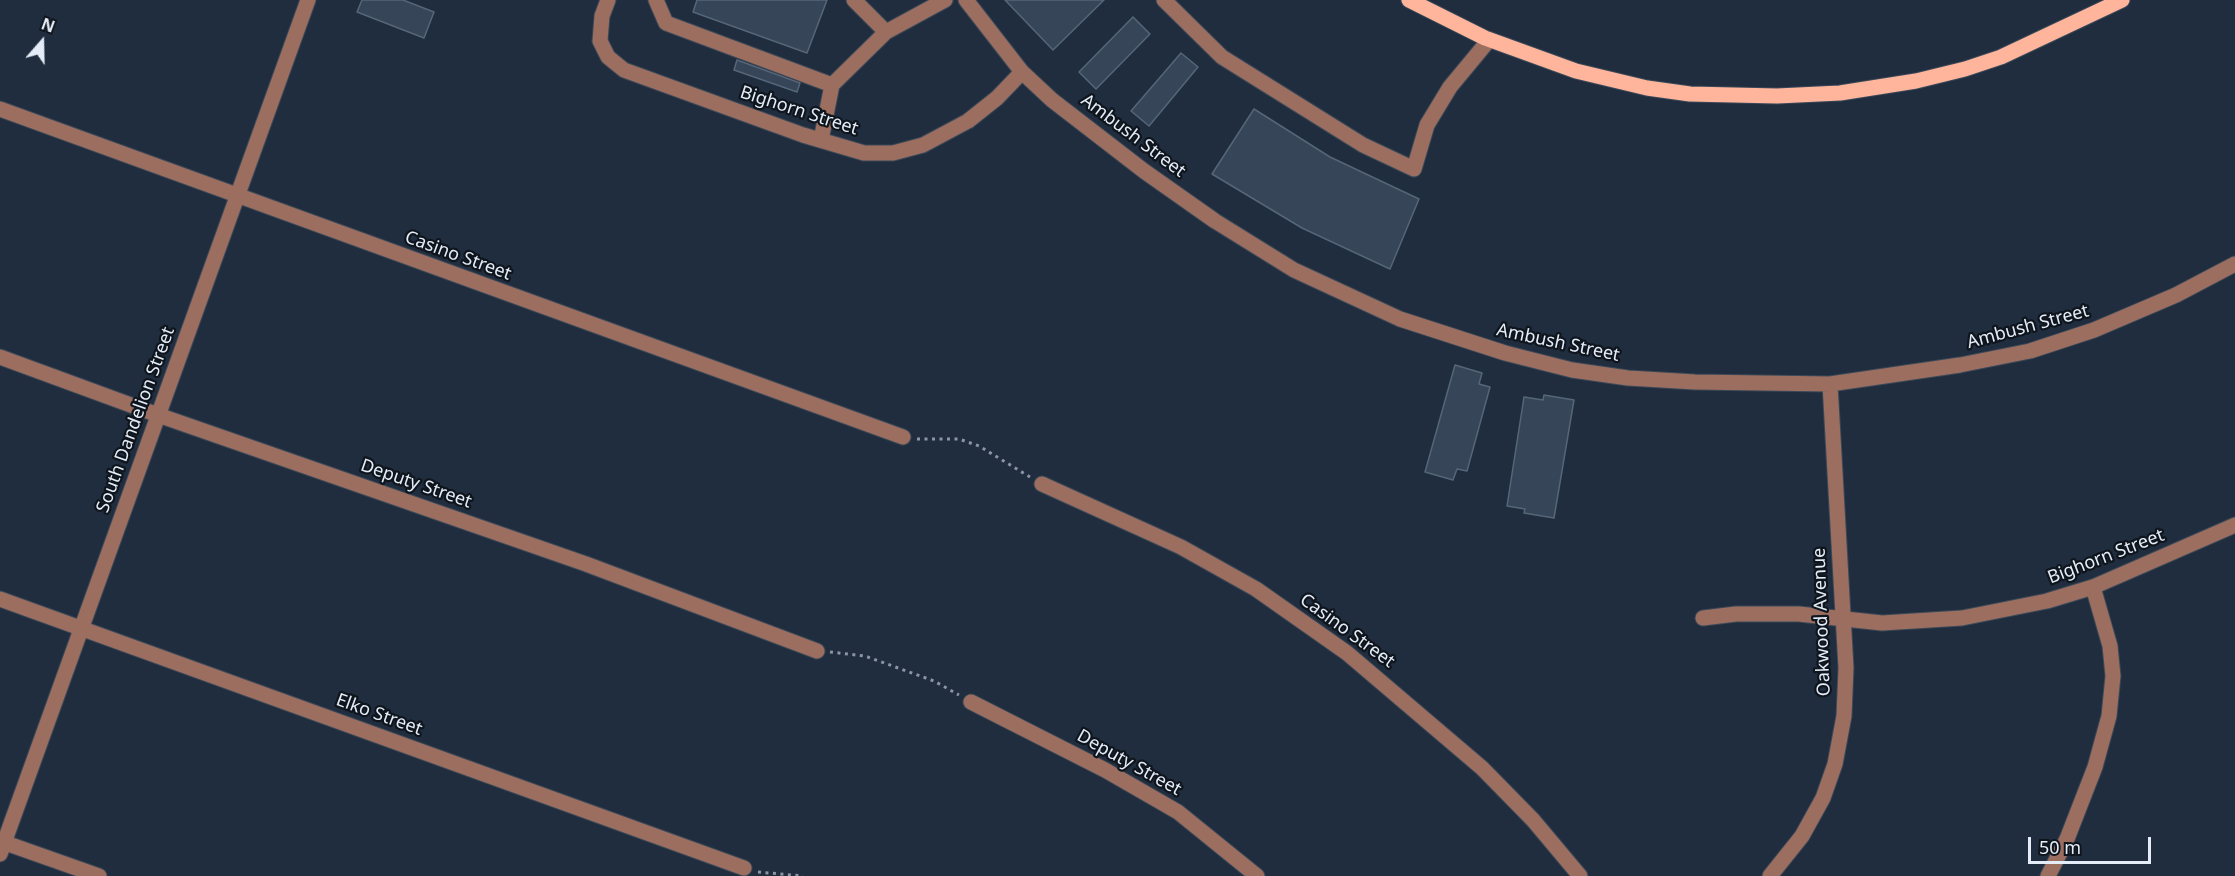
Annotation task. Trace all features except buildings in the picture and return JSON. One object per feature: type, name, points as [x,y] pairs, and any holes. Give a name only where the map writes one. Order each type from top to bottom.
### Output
[{"type":"main road","points":[[1409,0],[1490,40],[1576,71],[1647,88],[1690,94],[1777,96],[1840,93],[1916,81],[1965,69],[2001,57],[2122,0]]},
{"type":"street","name":"South Dandelion Street","points":[[1,846],[82,629],[308,0]]},
{"type":"street","name":"Bighorn Street","points":[[608,0],[602,16],[600,41],[608,57],[624,70],[864,153],[893,153],[923,145],[968,121],[997,98],[1022,72]]},
{"type":"street","points":[[656,0],[666,23],[832,85]]},
{"type":"street","points":[[854,0],[886,32]]},
{"type":"street","points":[[821,140],[832,85],[886,32],[945,0]]},
{"type":"street","name":"Ambush Street","points":[[966,0],[1022,72],[1052,99],[1135,164],[1215,221],[1294,270],[1400,319],[1505,353],[1572,370],[1628,378],[1695,382],[1830,384],[1960,366],[2030,351],[2094,330],[2176,295],[2235,264]]},
{"type":"street","points":[[1164,0],[1222,57],[1363,145],[1414,168],[1427,124],[1450,87],[1490,40]]},
{"type":"street","name":"Casino Street","points":[[0,109],[903,437]]},
{"type":"street","name":"Deputy Street","points":[[0,357],[158,415],[586,564],[817,651]]},
{"type":"street","name":"Oakwood Avenue","points":[[1770,876],[1802,836],[1823,798],[1835,764],[1844,716],[1846,668],[1844,618],[1830,384]]},
{"type":"street","name":"Casino Street","points":[[1042,484],[1181,547],[1256,589],[1347,653],[1482,768],[1533,820],[1580,876]]},
{"type":"street","name":"Bighorn Street","points":[[1703,618],[1736,614],[1799,614],[1882,623],[1962,618],[2047,601],[2093,587],[2235,525]]},
{"type":"street","points":[[2048,876],[2067,839],[2095,767],[2109,716],[2113,676],[2110,646],[2093,587]]},
{"type":"street","name":"Elko Street","points":[[0,599],[744,868]]},
{"type":"street","name":"Deputy Street","points":[[971,702],[1105,770],[1178,812],[1257,876]]},
{"type":"street","points":[[1,846],[99,876]]},
{"type":"path","points":[[903,437],[959,439],[979,446],[1042,484]]},
{"type":"path","points":[[817,651],[865,656],[934,681],[971,702]]},
{"type":"path","points":[[744,868],[803,876]]}]
